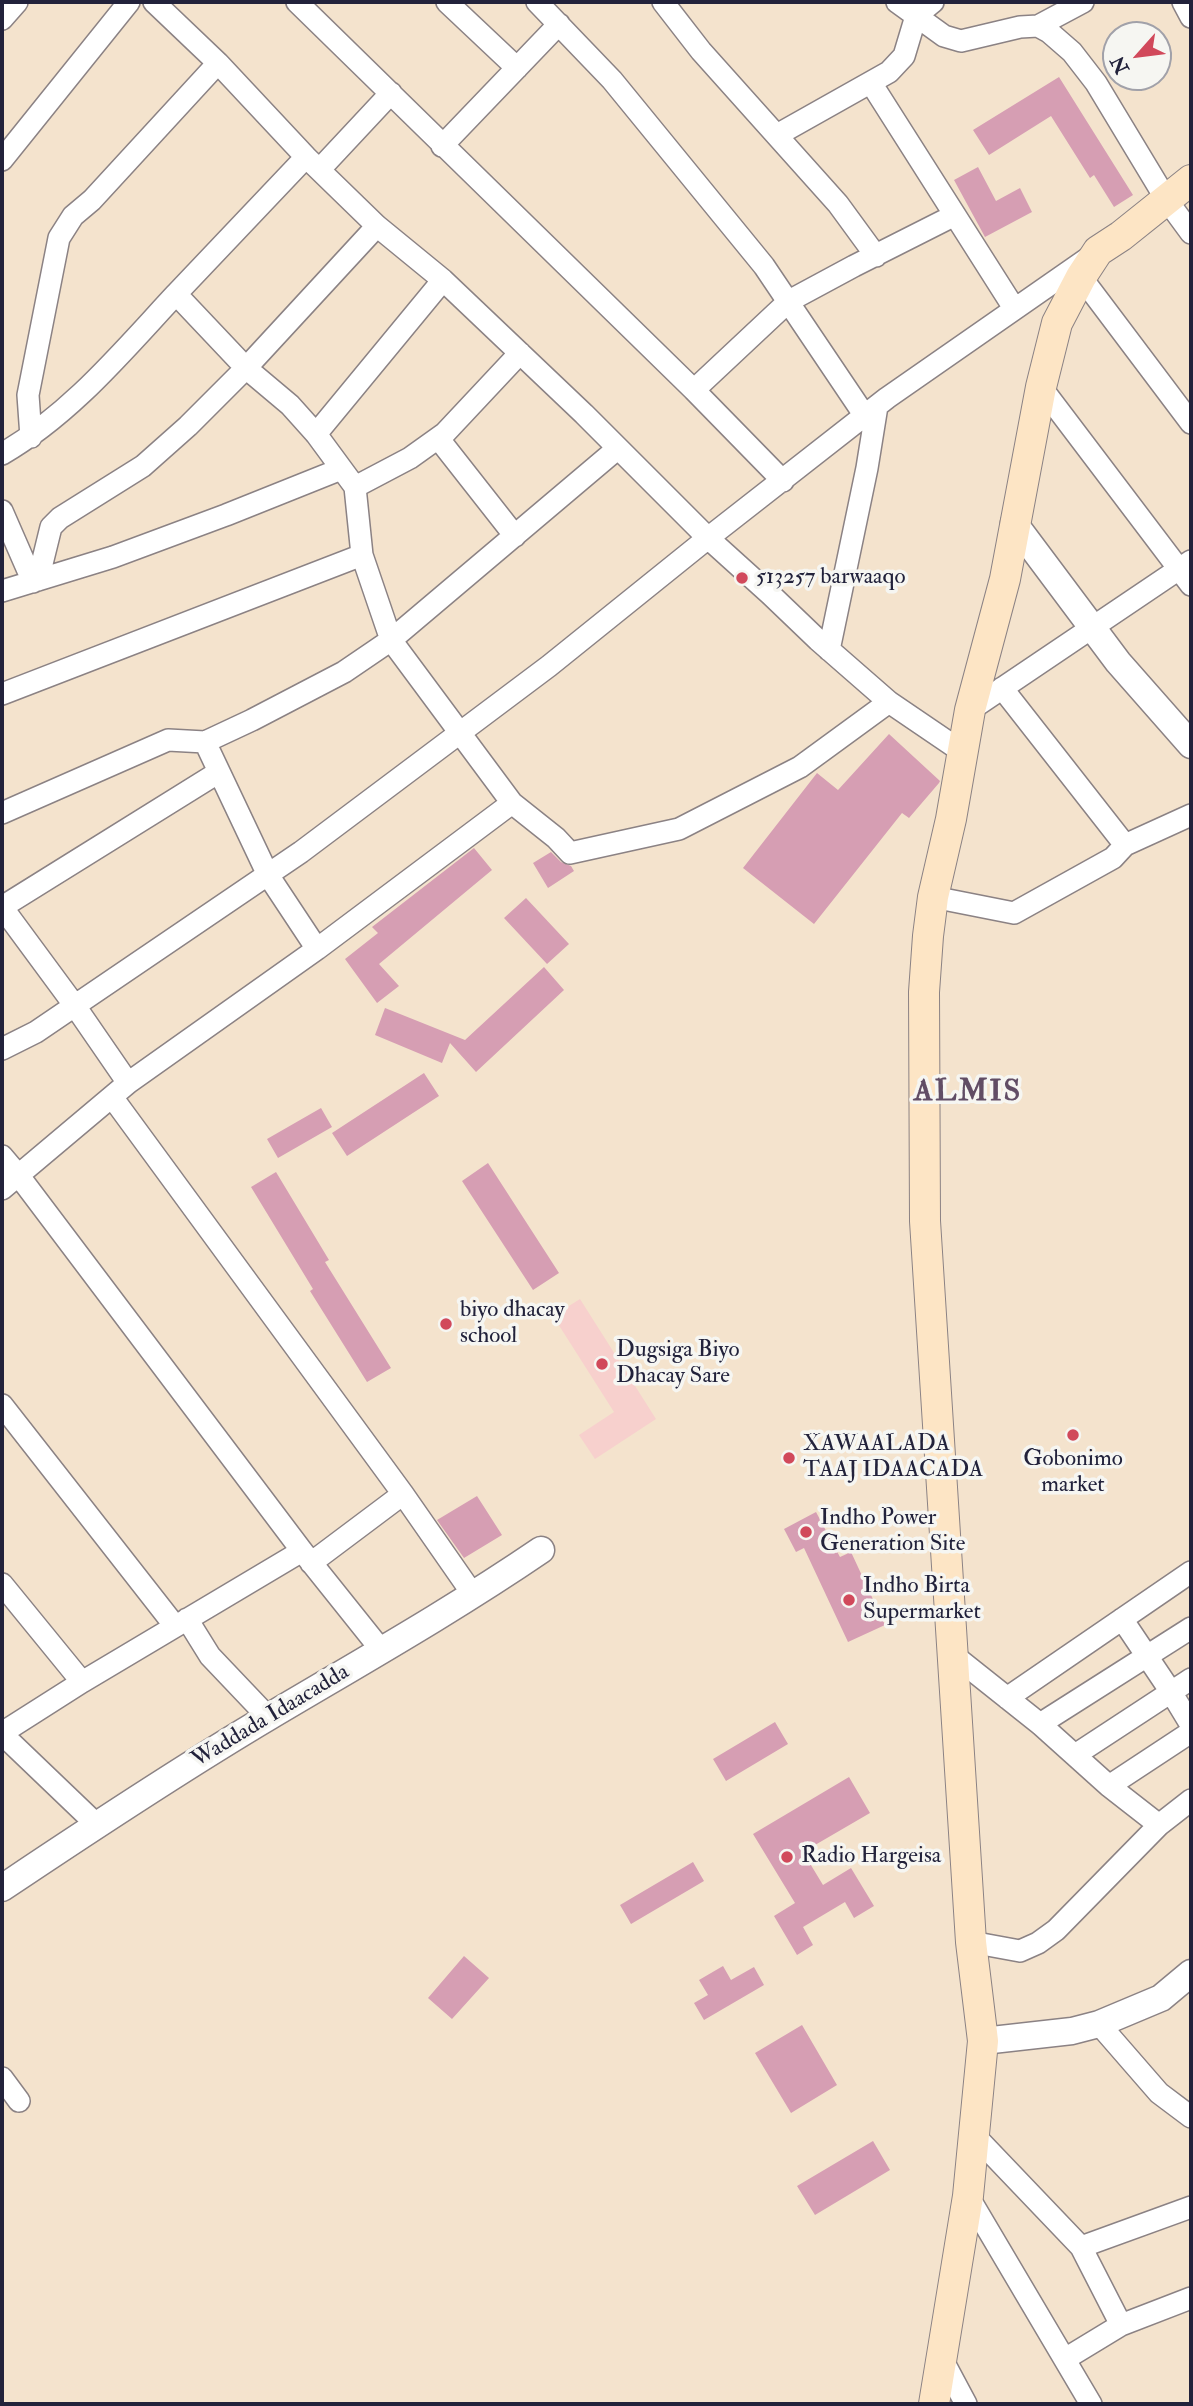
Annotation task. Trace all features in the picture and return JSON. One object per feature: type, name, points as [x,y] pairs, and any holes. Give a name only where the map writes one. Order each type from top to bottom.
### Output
[{"type":"main road","points":[[934,2404],[968,2196],[983,2041],[971,1942],[925,1221],[924,992],[933,897],[964,753],[970,710],[1005,579],[1041,387],[1057,323],[1098,251],[1191,180]]},
{"type":"street","points":[[2,19],[17,2]]},
{"type":"street","points":[[2,160],[129,2]]},
{"type":"street","points":[[155,2],[377,226],[443,280],[708,538],[829,650],[890,702],[964,753]]},
{"type":"street","points":[[298,2],[694,390],[783,481]]},
{"type":"street","points":[[447,2],[517,68]]},
{"type":"street","points":[[537,2],[620,91],[764,266],[871,411],[867,468],[829,650]]},
{"type":"street","points":[[663,2],[701,51],[838,204],[876,256]]},
{"type":"street","points":[[897,2],[944,36],[961,41],[1020,27],[1038,26],[1083,2]]},
{"type":"street","points":[[777,135],[889,72],[904,56],[916,16],[933,2]]},
{"type":"street","points":[[1183,2],[1191,17]]},
{"type":"street","points":[[442,146],[559,24]]},
{"type":"street","points":[[1038,26],[1072,52],[1096,83],[1166,199],[1191,233]]},
{"type":"street","points":[[31,437],[28,395],[59,238],[73,216],[92,200],[218,63]]},
{"type":"street","points":[[871,83],[1014,308]]},
{"type":"street","points":[[2,454],[31,437],[94,383],[176,294],[313,163],[391,93]]},
{"type":"street","points":[[694,390],[789,302],[955,215]]},
{"type":"street","points":[[35,581],[51,527],[60,518],[143,466],[188,426],[246,368],[377,226]]},
{"type":"street","points":[[2,1049],[36,1032],[268,875],[549,666],[871,411],[1098,251]]},
{"type":"street","points":[[1081,277],[1191,423]]},
{"type":"street","points":[[316,434],[443,280]]},
{"type":"street","points":[[176,294],[246,368],[290,405],[316,434],[355,487],[362,555],[391,640],[512,803],[556,838],[570,853],[679,829],[800,767],[890,702]]},
{"type":"street","points":[[355,487],[410,458],[438,438],[520,353]]},
{"type":"street","points":[[970,710],[1092,627],[1187,572],[1041,387]]},
{"type":"street","points":[[438,438],[515,536]]},
{"type":"street","points":[[2,813],[168,740],[205,742],[344,672],[391,640],[617,449]]},
{"type":"street","points":[[2,591],[126,552],[341,469]]},
{"type":"street","points":[[2,511],[35,581]]},
{"type":"street","points":[[1014,523],[1118,662],[1191,745]]},
{"type":"street","points":[[2,694],[362,555]]},
{"type":"street","points":[[1002,688],[1125,845]]},
{"type":"street","points":[[205,742],[268,875],[317,949]]},
{"type":"street","points":[[219,772],[2,907],[75,1006],[120,1090],[474,1596]]},
{"type":"street","points":[[2,1189],[120,1090],[317,949],[512,803]]},
{"type":"street","points":[[933,897],[1014,913],[1113,858],[1125,845],[1191,815]]},
{"type":"street","points":[[2,1156],[306,1557],[382,1651]]},
{"type":"street","points":[[2,1405],[181,1623],[268,1717]]},
{"type":"street","points":[[96,1824],[2,1734],[181,1623],[306,1557],[403,1494]]},
{"type":"street","name":"Waddada Idaacadda","points":[[2,1888],[96,1824],[268,1717],[474,1596],[541,1550]]},
{"type":"street","points":[[1007,1698],[1191,1572]]},
{"type":"street","points":[[2,1584],[82,1682]]},
{"type":"street","points":[[1122,1619],[1191,1726]]},
{"type":"street","points":[[1040,1724],[1191,1628]]},
{"type":"street","points":[[952,1654],[1159,1825]]},
{"type":"street","points":[[1074,1755],[1191,1679]]},
{"type":"street","points":[[1109,1786],[1191,1732]]},
{"type":"street","points":[[971,1942],[1020,1951],[1038,1943],[1056,1930],[1159,1825],[1191,1800]]},
{"type":"street","points":[[983,2041],[1072,2031],[1099,2024],[1161,1998],[1191,1973]]},
{"type":"street","points":[[1099,2024],[1159,2093],[1191,2117]]},
{"type":"street","points":[[2,2078],[19,2101]]},
{"type":"street","points":[[974,2135],[1081,2248],[1121,2325]]},
{"type":"street","points":[[968,2196],[1091,2404]]},
{"type":"street","points":[[1081,2248],[1191,2207]]},
{"type":"street","points":[[1065,2359],[1121,2325],[1191,2298]]},
{"type":"street","points":[[943,2360],[966,2404]]},
{"type":"shaded area","name":"Dugsiga Biyo Dhacay Sare","points":[[580,1299],[656,1419],[595,1459],[579,1435],[614,1412],[553,1316]]},
{"type":"building","points":[[1059,77],[1133,195],[1114,207],[1094,175],[1090,178],[1051,116],[989,155],[973,130]]},
{"type":"building","points":[[978,167],[996,201],[1020,188],[1032,212],[985,237],[954,180]]},
{"type":"building","points":[[889,734],[940,781],[909,818],[902,813],[814,924],[743,868],[817,773],[838,790]]},
{"type":"building","points":[[474,848],[492,870],[379,964],[399,986],[377,1003],[345,959],[378,933],[372,927]]},
{"type":"building","points":[[551,852],[574,871],[548,888],[533,863]]},
{"type":"building","points":[[526,898],[569,944],[547,964],[504,918]]},
{"type":"building","points":[[544,967],[564,990],[476,1072],[450,1043],[442,1063],[375,1035],[385,1008],[465,1040]]},
{"type":"building","points":[[424,1073],[439,1096],[347,1156],[332,1133]]},
{"type":"building","points":[[321,1108],[332,1127],[278,1158],[267,1139]]},
{"type":"building","points":[[488,1163],[559,1273],[533,1290],[462,1181]]},
{"type":"building","points":[[276,1172],[329,1260],[325,1262],[391,1368],[367,1382],[310,1291],[313,1289],[251,1187]]},
{"type":"building","points":[[477,1496],[502,1535],[464,1558],[437,1520]]},
{"type":"building","points":[[816,1512],[840,1557],[851,1552],[885,1625],[848,1642],[804,1548],[796,1552],[784,1529]]},
{"type":"building","points":[[775,1722],[788,1744],[726,1781],[713,1759]]},
{"type":"building","name":"Radio Hargeisa","points":[[849,1777],[870,1813],[803,1852],[823,1885],[851,1868],[874,1906],[854,1918],[845,1902],[803,1927],[813,1945],[797,1955],[774,1916],[795,1903],[753,1834]]},
{"type":"building","points":[[693,1862],[704,1881],[631,1924],[620,1905]]},
{"type":"building","points":[[464,1956],[489,1978],[452,2019],[428,1998]]},
{"type":"building","points":[[723,1966],[731,1980],[754,1967],[764,1985],[704,2020],[694,2003],[708,1995],[699,1980]]},
{"type":"building","points":[[802,2025],[837,2085],[791,2113],[755,2053]]},
{"type":"building","points":[[873,2141],[890,2170],[815,2215],[797,2186]]},
{"type":"place","name":"513257 barwaaqo","points":[[742,578]]},
{"type":"place","name":"biyo dhacay school","points":[[446,1324]]},
{"type":"place","name":"Dugsiga Biyo Dhacay Sare","points":[[602,1364]]},
{"type":"place","name":"Gobonimo market","points":[[1073,1435]]},
{"type":"place","name":"XAWAALADA TAAJ IDAACADA","points":[[789,1458]]},
{"type":"place","name":"Indho Power Generation Site","points":[[806,1532]]},
{"type":"place","name":"Indho Birta Supermarket","points":[[849,1600]]},
{"type":"place","name":"Radio Hargeisa","points":[[787,1857]]},
{"type":"district","name":"ALMIS","points":[[968,1094]]}]
